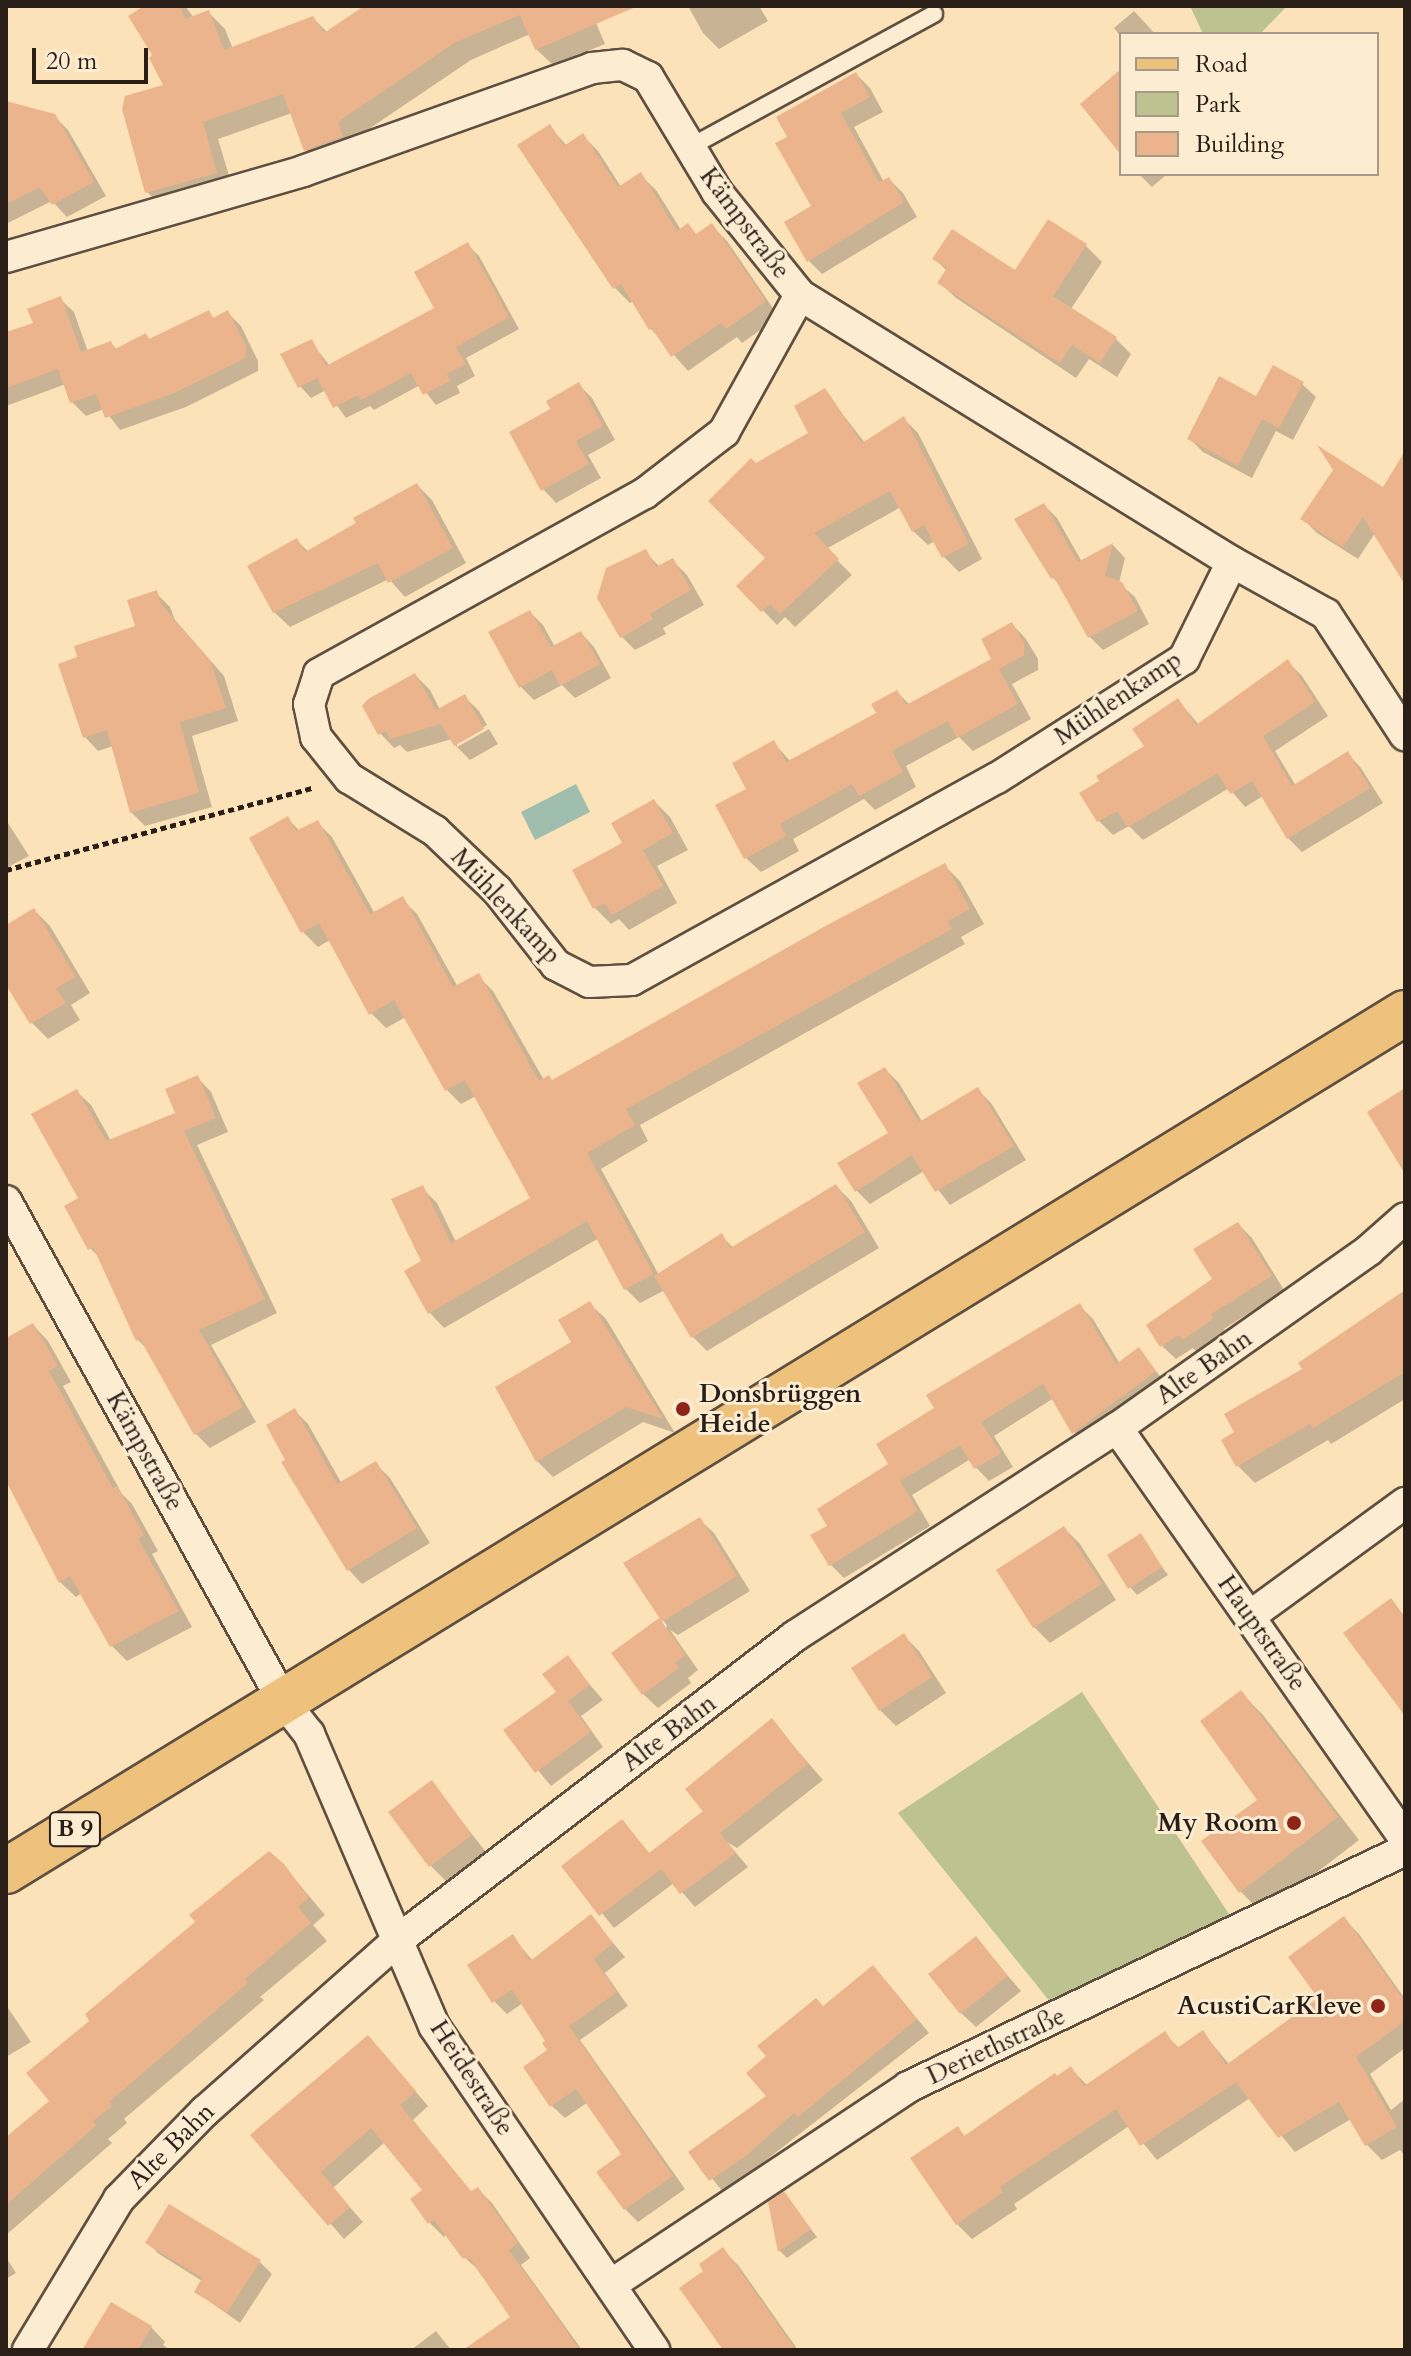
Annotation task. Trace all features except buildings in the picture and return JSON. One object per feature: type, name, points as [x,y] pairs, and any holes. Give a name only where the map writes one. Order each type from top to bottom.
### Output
[{"type":"main road","name":"B 9","points":[[6,1871],[1405,1013]]},
{"type":"street","name":"Kämpstraße","points":[[6,257],[303,171],[592,68],[623,65],[648,77],[717,192],[800,295],[1232,562],[1326,614],[1405,735]]},
{"type":"street","name":"Mühlenkamp","points":[[800,295],[724,432],[645,493],[319,674],[309,704],[316,737],[349,778],[435,831],[497,890],[556,965],[589,982],[632,980],[997,778],[1184,659],[1232,562]]},
{"type":"street","name":"Kämpstraße","points":[[6,1201],[283,1701]]},
{"type":"street","name":"Alte Bahn","points":[[28,2350],[119,2199],[205,2111],[398,1940],[795,1636],[1117,1428],[1369,1250],[1405,1218]]},
{"type":"street","name":"Hauptstraße","points":[[1117,1428],[1405,1839]]},
{"type":"street","points":[[1250,1616],[1405,1503]]},
{"type":"street","name":"Heidestraße","points":[[283,1701],[309,1734],[434,2026],[654,2350]]},
{"type":"street","name":"Deriethstraße","points":[[612,2284],[908,2087],[1405,1850]]},
{"type":"lane","points":[[690,147],[934,14]]},
{"type":"path","points":[[6,870],[349,778]]},
{"type":"green space","points":[[1190,6],[1287,6],[1262,32],[1202,32]]},
{"type":"green space","points":[[1082,1692],[1231,1917],[1051,2003],[898,1813]]},
{"type":"shaded area","points":[[576,784],[590,812],[535,840],[521,812]]},
{"type":"place","name":"Donsbrüggen Heide","points":[[683,1409]]},
{"type":"place","name":"My Room","points":[[1294,1823]]},
{"type":"place","name":"AcustiCarKleve","points":[[1378,2006]]}]
